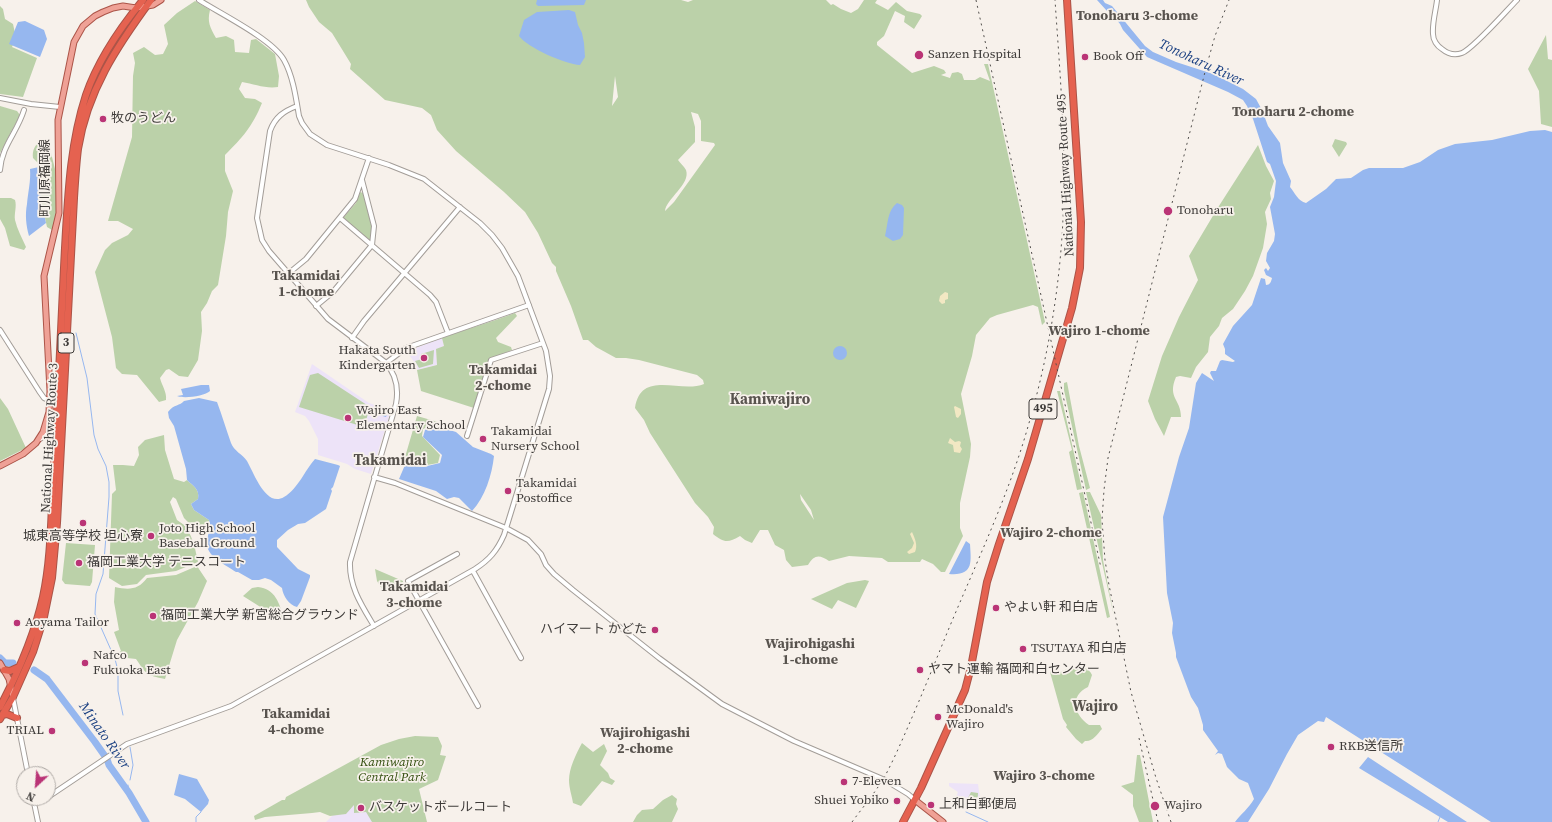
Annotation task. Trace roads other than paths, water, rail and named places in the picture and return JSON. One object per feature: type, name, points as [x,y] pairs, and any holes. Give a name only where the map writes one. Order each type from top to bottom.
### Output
[{"type":"highway","name":"National Highway Route 3","points":[[1,717],[13,698],[33,652],[40,631],[52,578],[57,523],[67,206],[75,141],[87,93],[98,68],[111,43],[142,0]]},
{"type":"highway","name":"National Highway Route 3","points":[[0,707],[30,644],[43,596],[48,566],[78,149],[96,89],[113,54],[151,0]]},
{"type":"highway","name":"National Highway Route 495","points":[[902,822],[915,800],[965,690],[971,667],[987,582],[1026,467],[1076,290],[1080,268],[1081,222],[1067,0]]},
{"type":"highway","points":[[4,670],[10,671],[19,667]]},
{"type":"highway","points":[[1,717],[7,714],[17,718]]},
{"type":"main road","name":"町川原福岡線","points":[[40,440],[46,422],[50,401],[44,276],[59,213],[57,126],[74,42],[82,26],[95,16],[113,8],[123,6],[136,8],[157,4],[161,0]]},
{"type":"main road","points":[[0,466],[32,448],[40,440]]},
{"type":"main road","points":[[0,663],[11,686],[13,698]]},
{"type":"main road","points":[[915,800],[943,822]]},
{"type":"street","points":[[56,792],[127,744],[231,706],[473,571],[493,555],[499,547],[506,528],[549,389],[549,364],[543,343],[518,276],[502,248],[480,223],[424,179],[408,171],[327,145],[310,134],[302,122],[290,73],[284,59],[263,39],[199,0]]},
{"type":"street","points":[[1437,0],[1433,34],[1440,48],[1453,55],[1463,53],[1517,0]]},
{"type":"street","points":[[0,98],[31,104],[60,107]]},
{"type":"street","points":[[297,106],[280,115],[275,120],[270,131],[257,218],[262,240],[269,251],[328,320],[386,363],[395,379],[398,394],[352,549],[349,570],[354,591],[374,626]]},
{"type":"street","points":[[0,170],[3,152],[16,131],[24,110]]},
{"type":"street","points":[[289,274],[306,259],[355,199],[369,158]]},
{"type":"street","points":[[316,306],[333,292],[372,245],[374,226],[362,180]]},
{"type":"street","points":[[352,338],[364,321],[460,207]]},
{"type":"street","points":[[340,218],[405,272],[433,298],[448,333]]},
{"type":"street","points":[[386,363],[406,348],[529,305]]},
{"type":"street","points":[[0,330],[39,391],[44,398],[50,401]]},
{"type":"street","points":[[467,436],[491,360],[543,343]]},
{"type":"street","points":[[40,440],[59,427]]},
{"type":"street","points":[[374,477],[395,483],[506,528],[528,540],[541,554],[546,565],[554,574],[659,658],[722,704],[794,741],[885,780],[915,800]]},
{"type":"street","points":[[457,554],[408,581],[478,706]]},
{"type":"street","points":[[473,571],[521,658]]},
{"type":"street","points":[[13,698],[26,766]]},
{"type":"street","points":[[35,806],[38,822]]},
{"type":"water","points":[[537,0],[586,0],[584,5],[538,6],[536,4]]},
{"type":"water","points":[[1097,0],[1103,0],[1105,3],[1112,6],[1145,46],[1153,52],[1176,62],[1213,74],[1243,89],[1256,99],[1268,126],[1280,143],[1283,163],[1291,181],[1290,187],[1299,199],[1306,203],[1326,189],[1336,179],[1351,178],[1369,168],[1403,168],[1420,162],[1438,150],[1455,144],[1492,140],[1530,131],[1545,130],[1552,132],[1552,822],[1491,822],[1326,717],[1324,722],[1318,721],[1298,735],[1269,789],[1248,822],[1235,822],[1254,799],[1248,783],[1239,779],[1227,767],[1222,754],[1218,753],[1215,755],[1218,751],[1203,730],[1198,708],[1191,697],[1176,657],[1172,633],[1173,623],[1167,593],[1163,517],[1179,457],[1189,428],[1196,383],[1202,373],[1214,381],[1210,373],[1211,371],[1216,371],[1220,361],[1235,361],[1225,354],[1223,344],[1233,326],[1252,305],[1261,278],[1265,279],[1266,285],[1271,281],[1272,278],[1266,275],[1264,270],[1266,268],[1268,271],[1270,268],[1266,261],[1267,253],[1274,241],[1275,234],[1270,207],[1274,197],[1276,181],[1270,164],[1267,162],[1253,119],[1243,100],[1147,57],[1123,30],[1112,14],[1107,11]]},
{"type":"water","points":[[569,10],[575,12],[584,43],[585,57],[580,65],[565,62],[547,55],[524,41],[519,36],[524,20],[537,12]]},
{"type":"water","points":[[25,21],[44,30],[47,39],[40,57],[9,44],[18,22]]},
{"type":"water","points":[[39,167],[41,200],[46,223],[29,236],[26,208],[30,182],[30,169]]},
{"type":"water","points":[[897,203],[902,205],[904,208],[903,235],[900,239],[893,241],[885,236],[888,218],[891,210]]},
{"type":"water","points":[[840,346],[845,348],[847,353],[845,358],[840,360],[835,358],[833,353],[835,348]]},
{"type":"water","points":[[209,385],[210,391],[194,396],[177,396],[183,395],[181,389]]},
{"type":"water","points":[[199,398],[217,402],[232,446],[247,461],[261,488],[272,498],[278,499],[289,494],[315,459],[340,466],[331,489],[332,491],[326,509],[305,523],[298,524],[288,530],[277,540],[277,547],[298,569],[310,575],[301,601],[297,607],[289,602],[285,597],[282,588],[271,580],[265,578],[252,580],[217,560],[209,552],[207,542],[210,523],[209,520],[194,510],[191,504],[198,499],[198,493],[196,488],[187,480],[186,469],[174,426],[169,418],[168,412],[184,401]]},
{"type":"water","points":[[375,407],[388,411],[386,417],[373,413]]},
{"type":"water","points":[[429,427],[443,428],[456,432],[473,447],[494,456],[492,471],[487,485],[481,499],[472,511],[459,498],[454,497],[447,499],[436,491],[399,479],[405,465],[423,467],[440,463],[442,455],[423,437],[425,430]]},
{"type":"water","points":[[966,541],[970,544],[971,557],[967,570],[963,573],[949,574]]},
{"type":"water","points":[[1368,757],[1467,822],[1448,822],[1359,768]]},
{"type":"water","points":[[179,774],[197,779],[209,800],[208,804],[201,812],[185,799],[174,795]]},
{"type":"waterway","points":[[76,333],[87,378],[94,435],[98,449],[106,466],[109,482],[103,574],[96,594],[95,614],[115,659],[118,671],[118,691],[123,715]]},
{"type":"waterway","name":"Minato River","points":[[0,658],[5,663],[13,663]]},
{"type":"waterway","name":"Minato River","points":[[34,670],[47,679],[95,742],[129,793],[146,822]]},
{"type":"waterway","points":[[130,747],[133,765],[130,780]]},
{"type":"waterway","name":"Minato River","points":[[128,785],[129,793]]},
{"type":"waterway","points":[[196,822],[196,817],[201,812]]},
{"type":"waterway","points":[[966,812],[988,822]]},
{"type":"waterway","points":[[1438,822],[1440,817]]},
{"type":"railway","points":[[976,0],[1101,568]]},
{"type":"railway","points":[[852,822],[885,776],[912,717],[1002,503],[1021,450],[1037,393],[1055,302],[1062,240],[1064,178],[1063,134],[1055,0]]},
{"type":"railway","points":[[1171,822],[1156,778],[1131,692],[1109,585],[1105,560],[1102,520],[1104,490],[1108,458],[1206,68],[1215,36],[1229,0]]},
{"type":"railway","points":[[1139,738],[1158,822]]},
{"type":"place","name":"Sanzen Hospital","points":[[919,55]]},
{"type":"place","name":"Book Off","points":[[1085,57]]},
{"type":"place","name":"牧のうどん","points":[[103,119]]},
{"type":"place","name":"Tonoharu","points":[[1168,211]]},
{"type":"place","name":"Hakata South Kindergarten","points":[[424,358]]},
{"type":"place","name":"Wajiro East Elementary School","points":[[348,418]]},
{"type":"place","name":"Takamidai Nursery School","points":[[483,439]]},
{"type":"place","name":"Takamidai Postoffice","points":[[508,491]]},
{"type":"place","name":"城東高等学校 坦心寮","points":[[83,523]]},
{"type":"place","name":"Joto High School Baseball Ground","points":[[151,536]]},
{"type":"place","name":"福岡工業大学 テニスコート","points":[[79,563]]},
{"type":"place","name":"やよい軒 和白店","points":[[996,608]]},
{"type":"place","name":"福岡工業大学 新宮総合グラウンド","points":[[153,616]]},
{"type":"place","name":"Aoyama Tailor","points":[[17,623]]},
{"type":"place","name":"ハイマート かどた","points":[[655,630]]},
{"type":"place","name":"TSUTAYA 和白店","points":[[1023,649]]},
{"type":"place","name":"Nafco Fukuoka East","points":[[85,663]]},
{"type":"place","name":"ヤマト運輸 福岡和白センター","points":[[920,670]]},
{"type":"place","name":"McDonald's Wajiro","points":[[938,717]]},
{"type":"place","name":"TRIAL","points":[[52,731]]},
{"type":"place","name":"RKB送信所","points":[[1331,747]]},
{"type":"place","name":"7-Eleven","points":[[844,782]]},
{"type":"place","name":"Shuei Yobiko","points":[[897,801]]},
{"type":"place","name":"上和白郵便局","points":[[931,805]]},
{"type":"place","name":"Wajiro","points":[[1155,806]]},
{"type":"place","name":"バスケットボールコート","points":[[361,808]]},
{"type":"district","name":"Tonoharu 3-chome","points":[[1137,16]]},
{"type":"district","name":"Tonoharu 2-chome","points":[[1293,112]]},
{"type":"district","name":"Takamidai 1-chome","points":[[306,284]]},
{"type":"district","name":"Wajiro 1-chome","points":[[1099,331]]},
{"type":"district","name":"Takamidai 2-chome","points":[[503,378]]},
{"type":"district","name":"Kamiwajiro","points":[[770,400]]},
{"type":"district","name":"Takamidai","points":[[390,461]]},
{"type":"district","name":"Wajiro 2-chome","points":[[1051,533]]},
{"type":"district","name":"Takamidai 3-chome","points":[[414,596]]},
{"type":"district","name":"Wajirohigashi 1-chome","points":[[810,652]]},
{"type":"district","name":"Wajiro","points":[[1095,707]]},
{"type":"district","name":"Takamidai 4-chome","points":[[296,722]]},
{"type":"district","name":"Wajirohigashi 2-chome","points":[[645,742]]},
{"type":"district","name":"Wajiro 3-chome","points":[[1044,776]]},
{"type":"water label","name":"Tonoharu River","points":[[1201,63]]},
{"type":"park label","name":"Kamiwajiro Central Park","points":[[392,770]]}]
